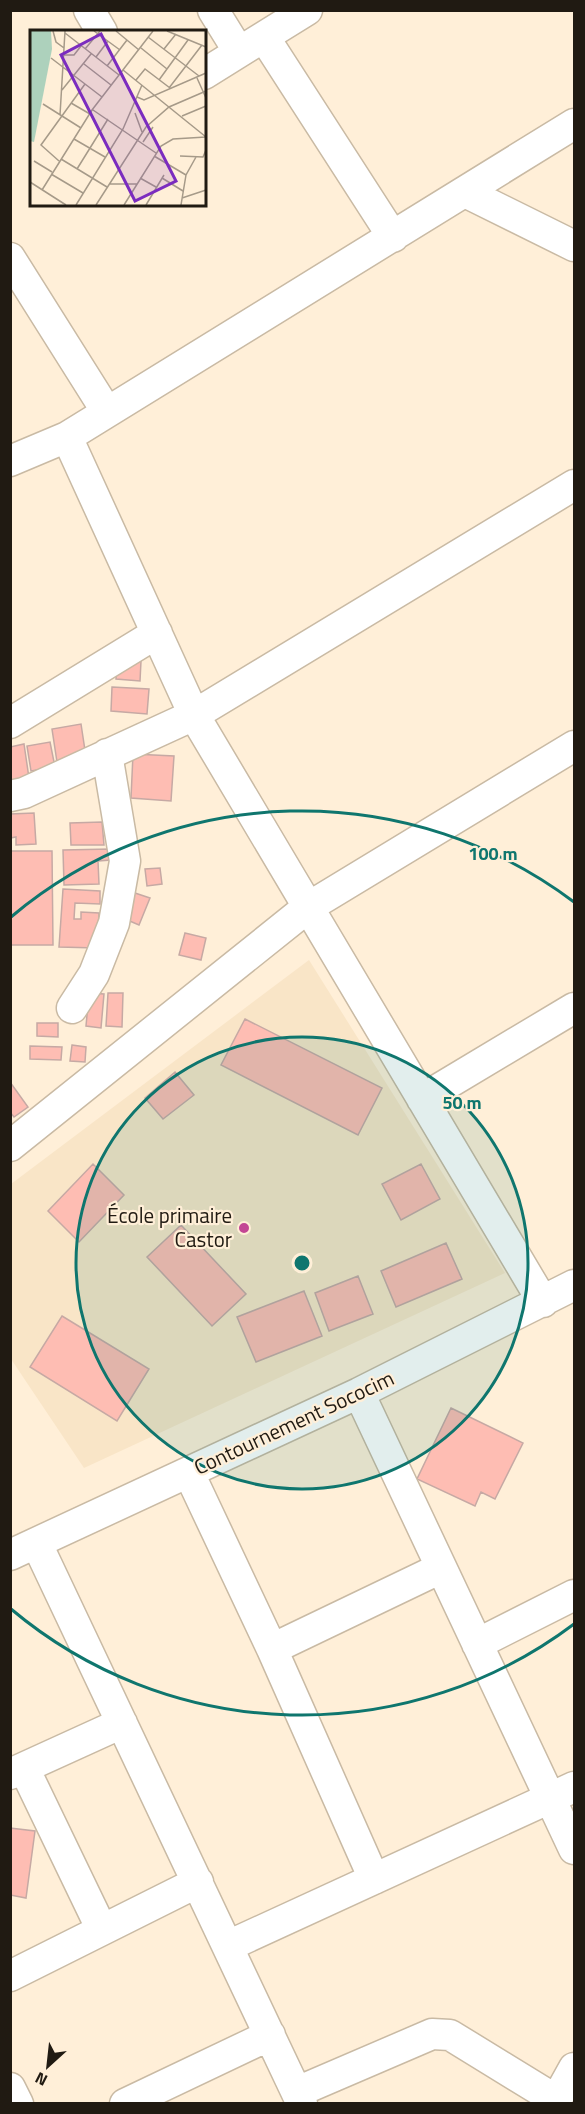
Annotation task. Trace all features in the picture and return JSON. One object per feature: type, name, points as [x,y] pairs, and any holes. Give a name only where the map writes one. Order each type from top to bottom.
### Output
[{"type":"street","points":[[89,10],[101,30]]},
{"type":"street","points":[[213,10],[252,45],[393,237]]},
{"type":"street","points":[[206,73],[307,10]]},
{"type":"street","points":[[10,461],[67,437],[467,193],[574,124]]},
{"type":"street","points":[[467,193],[574,246]]},
{"type":"street","points":[[10,258],[107,412]]},
{"type":"street","points":[[67,437],[194,715],[543,1302]]},
{"type":"street","points":[[10,796],[24,793],[194,715],[574,485]]},
{"type":"street","points":[[10,723],[157,633]]},
{"type":"street","points":[[10,1146],[307,908],[574,746]]},
{"type":"street","points":[[72,1008],[94,974],[114,923],[125,861],[107,754]]},
{"type":"street","points":[[422,1099],[574,1008]]},
{"type":"street","name":"Contournement Sococim","points":[[24,1550],[359,1393],[574,1285]]},
{"type":"street","points":[[359,1393],[477,1644],[562,1792],[574,1850]]},
{"type":"street","points":[[189,1473],[272,1648],[374,1879]]},
{"type":"street","points":[[24,1550],[122,1723],[299,2098],[432,2034],[450,2036],[555,2102],[574,2068]]},
{"type":"street","points":[[272,1648],[441,1568]]},
{"type":"street","points":[[477,1644],[574,1595]]},
{"type":"street","points":[[102,1930],[17,1771],[122,1723]]},
{"type":"street","points":[[228,1946],[562,1792]]},
{"type":"street","points":[[10,1976],[198,1882]]},
{"type":"street","points":[[125,2103],[270,2035]]},
{"type":"street","points":[[10,2088],[18,2103]]},
{"type":"shaded area","name":"École primaire Castor","points":[[309,960],[505,1273],[84,1468],[11,1359],[11,1184]]},
{"type":"building","points":[[117,660],[141,661],[140,681],[116,679]]},
{"type":"building","points":[[112,687],[149,689],[147,714],[111,711]]},
{"type":"building","points":[[81,724],[86,757],[57,762],[52,729]]},
{"type":"building","points":[[50,742],[55,767],[31,771],[27,746]]},
{"type":"building","points":[[24,744],[29,778],[10,781],[10,747]]},
{"type":"building","points":[[133,754],[174,756],[171,801],[131,798]]},
{"type":"building","points":[[34,813],[36,844],[16,845],[16,837],[10,838],[10,814]]},
{"type":"building","points":[[102,822],[104,845],[71,845],[70,823]]},
{"type":"building","points":[[111,849],[111,860],[98,861],[99,884],[64,885],[63,850]]},
{"type":"building","points":[[10,851],[52,851],[53,945],[10,945]]},
{"type":"building","points":[[160,868],[162,884],[147,886],[145,869]]},
{"type":"building","points":[[63,889],[100,891],[100,904],[75,903],[74,919],[81,919],[81,912],[99,913],[97,948],[59,947]]},
{"type":"building","points":[[135,893],[150,898],[139,925],[125,919]]},
{"type":"building","points":[[185,933],[206,938],[201,960],[179,955]]},
{"type":"building","points":[[89,993],[104,994],[101,1028],[86,1026]]},
{"type":"building","points":[[108,993],[123,993],[122,1027],[106,1026]]},
{"type":"building","points":[[245,1019],[382,1088],[358,1135],[221,1065]]},
{"type":"building","points":[[37,1023],[58,1023],[58,1037],[37,1036]]},
{"type":"building","points":[[72,1045],[86,1047],[85,1062],[70,1061]]},
{"type":"building","points":[[30,1046],[62,1047],[61,1060],[30,1059]]},
{"type":"building","points":[[175,1072],[194,1095],[163,1119],[145,1098]]},
{"type":"building","points":[[10,1082],[28,1107],[14,1117],[10,1112]]},
{"type":"building","points":[[93,1164],[124,1195],[79,1242],[48,1211]]},
{"type":"building","points":[[421,1164],[440,1199],[401,1220],[382,1184]]},
{"type":"building","points":[[181,1225],[246,1294],[212,1326],[147,1257]]},
{"type":"building","points":[[446,1243],[462,1279],[396,1307],[381,1271]]},
{"type":"building","points":[[358,1276],[373,1314],[329,1331],[315,1293]]},
{"type":"building","points":[[304,1291],[322,1336],[256,1362],[237,1317]]},
{"type":"building","points":[[62,1316],[149,1369],[117,1421],[30,1367]]},
{"type":"building","points":[[451,1408],[523,1443],[495,1499],[481,1492],[475,1506],[417,1479]]},
{"type":"building","points":[[10,1828],[35,1831],[26,1898],[10,1895]]},
{"type":"place","name":"École primaire Castor","points":[[244,1228]]}]
